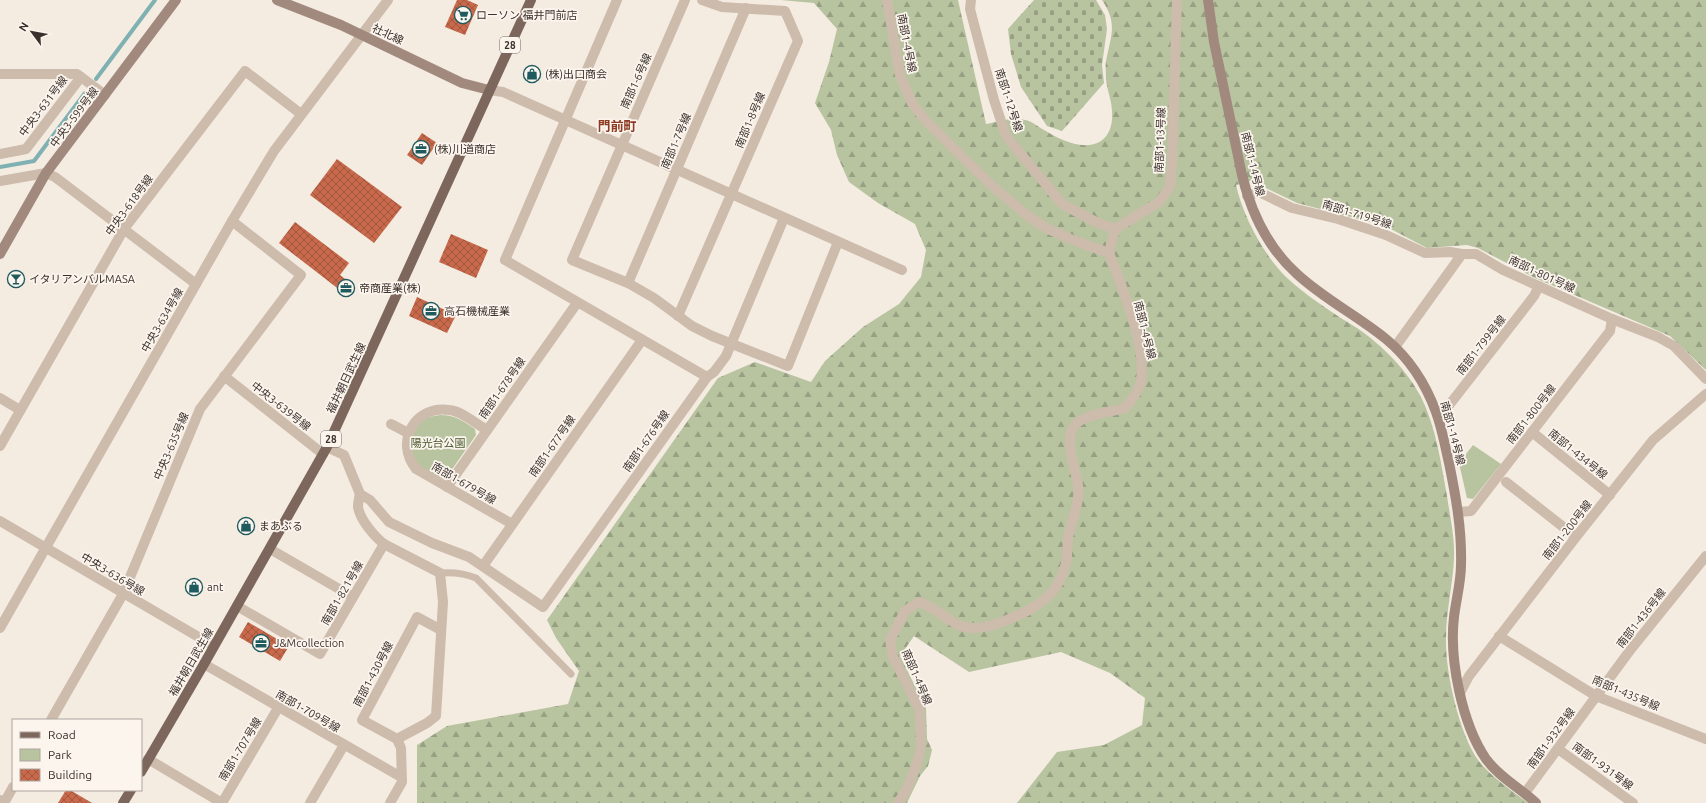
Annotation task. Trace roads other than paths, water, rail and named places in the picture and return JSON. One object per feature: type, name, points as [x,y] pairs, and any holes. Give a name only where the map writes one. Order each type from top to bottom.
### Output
[{"type":"main road","name":"福井朝日武生線","points":[[142,770],[270,549],[325,450],[531,0]]},
{"type":"main road","points":[[123,803],[130,791]]},
{"type":"street","name":"中央3-599号線","points":[[0,254],[46,173],[176,0]]},
{"type":"street","name":"社北線","points":[[276,0],[316,14],[462,83],[489,90]]},
{"type":"street","name":"中央3-634号線","points":[[0,628],[232,221],[274,151],[388,0]]},
{"type":"street","points":[[617,0],[505,260],[707,377],[714,372],[726,356],[784,218]]},
{"type":"street","name":"南部1-6号線","points":[[628,283],[572,260],[685,0]]},
{"type":"street","name":"南部1-8号線","points":[[678,316],[798,41],[785,11],[722,7],[702,0]]},
{"type":"street","name":"南部1-4号線","points":[[887,0],[900,75],[912,103],[926,121],[989,183],[1029,217],[1048,229],[1109,253],[1124,296],[1141,354],[1142,371],[1139,388],[1125,408],[1087,418],[1076,424],[1071,431],[1070,447],[1078,486],[1077,508],[1068,539],[1066,562],[1060,581],[1052,595],[1030,611],[1005,622],[977,629],[961,626],[929,606],[919,602],[905,611],[890,640],[893,657],[919,708],[921,747],[916,767],[907,789],[898,803]]},
{"type":"street","name":"南部1-12号線","points":[[971,0],[970,9],[994,100],[1006,136],[1062,204],[1096,222],[1116,229]]},
{"type":"street","name":"南部1-13号線","points":[[1116,229],[1159,202],[1170,187],[1177,0]]},
{"type":"street","name":"南部1-14号線","points":[[1208,0],[1222,84],[1247,196],[1258,222],[1271,244],[1295,273],[1313,288],[1379,334],[1395,347],[1418,376],[1429,394],[1437,414],[1459,512],[1461,567],[1454,618],[1453,649],[1460,693],[1468,721],[1477,744],[1495,770],[1536,803]]},
{"type":"street","name":"南部1-7号線","points":[[628,283],[746,8]]},
{"type":"street","name":"中央3-618号線","points":[[0,446],[124,229],[245,70],[301,114]]},
{"type":"street","points":[[0,74],[77,74],[105,95]]},
{"type":"street","name":"中央3-631号線","points":[[0,154],[26,149],[81,77]]},
{"type":"street","points":[[489,90],[503,92],[902,270]]},
{"type":"street","points":[[0,181],[46,173],[55,177],[196,284]]},
{"type":"street","name":"南部1-719号線","points":[[1247,196],[1259,192],[1292,208],[1338,219],[1386,235],[1425,253],[1450,252],[1462,254]]},
{"type":"street","name":"中央3-635号線","points":[[52,719],[123,594],[200,408],[301,275],[232,221]]},
{"type":"street","points":[[1109,253],[1116,229]]},
{"type":"street","points":[[628,283],[654,298],[692,326],[731,344],[788,366],[838,242]]},
{"type":"street","points":[[1395,347],[1462,254]]},
{"type":"street","name":"南部1-801号線","points":[[1462,254],[1476,254],[1503,270],[1612,319],[1658,337],[1674,346],[1706,379]]},
{"type":"street","name":"南部1-799号線","points":[[1437,414],[1450,404],[1534,296],[1539,286]]},
{"type":"street","name":"南部1-678号線","points":[[447,487],[578,303]]},
{"type":"street","name":"南部1-800号線","points":[[1459,512],[1471,511],[1610,331],[1612,319]]},
{"type":"street","name":"南部1-677号線","points":[[483,566],[642,340]]},
{"type":"street","name":"中央3-639号線","points":[[224,376],[325,450]]},
{"type":"street","name":"南部1-676号線","points":[[325,450],[344,455],[360,494],[370,500],[389,522],[432,543],[469,556],[543,607],[707,377]]},
{"type":"street","name":"南部1-200号線","points":[[1460,693],[1469,676],[1499,636],[1653,440],[1706,394]]},
{"type":"street","points":[[0,398],[20,410]]},
{"type":"street","points":[[391,424],[408,433],[412,425],[420,417],[427,412],[438,409],[451,410],[487,430]]},
{"type":"street","name":"南部1-434号線","points":[[1532,432],[1610,495]]},
{"type":"street","name":"南部1-679号線","points":[[408,433],[406,440],[409,460],[416,468],[512,524]]},
{"type":"street","points":[[1506,482],[1576,537]]},
{"type":"street","points":[[360,494],[358,508],[368,527],[384,544],[440,573],[443,602],[436,716],[427,723],[396,739],[401,748],[402,782],[390,803]]},
{"type":"street","name":"中央3-636号線","points":[[0,521],[214,646]]},
{"type":"street","name":"南部1-821号線","points":[[237,606],[320,654],[384,544]]},
{"type":"street","points":[[270,549],[353,597]]},
{"type":"street","name":"南部1-436号線","points":[[1596,696],[1706,556]]},
{"type":"street","name":"南部1-430号線","points":[[396,739],[362,720],[417,617],[441,630]]},
{"type":"street","name":"南部1-435号線","points":[[1499,636],[1596,696],[1706,738]]},
{"type":"street","name":"南部1-709号線","points":[[204,664],[278,708],[401,777]]},
{"type":"street","name":"南部1-932号線","points":[[1525,793],[1596,696]]},
{"type":"street","name":"南部1-707号線","points":[[222,803],[278,708]]},
{"type":"street","points":[[310,803],[344,745]]},
{"type":"street","name":"南部1-931号線","points":[[1558,749],[1633,803]]},
{"type":"street","points":[[148,759],[222,803]]},
{"type":"street","points":[[0,800],[4,803],[12,789]]},
{"type":"lane","points":[[440,573],[450,572],[468,574],[476,578],[571,674]]},
{"type":"waterway","points":[[96,79],[155,0]]},
{"type":"waterway","points":[[0,167],[34,161],[85,93]]},
{"type":"place","name":"ローソン 福井門前店","points":[[463,15]]},
{"type":"place","name":"(株)出口商会","points":[[532,74]]},
{"type":"place","name":"(株)川道商店","points":[[421,149]]},
{"type":"place","name":"イタリアンバルMASA","points":[[16,279]]},
{"type":"place","name":"帝商産業(株)","points":[[346,288]]},
{"type":"place","name":"高石機械産業","points":[[431,311]]},
{"type":"place","name":"まあぶる","points":[[246,526]]},
{"type":"place","name":"ant","points":[[194,587]]},
{"type":"place","name":"J&Mcollection","points":[[261,643]]},
{"type":"district","name":"門前町","points":[[617,126]]},
{"type":"park label","name":"陽光台公園","points":[[438,443]]}]
